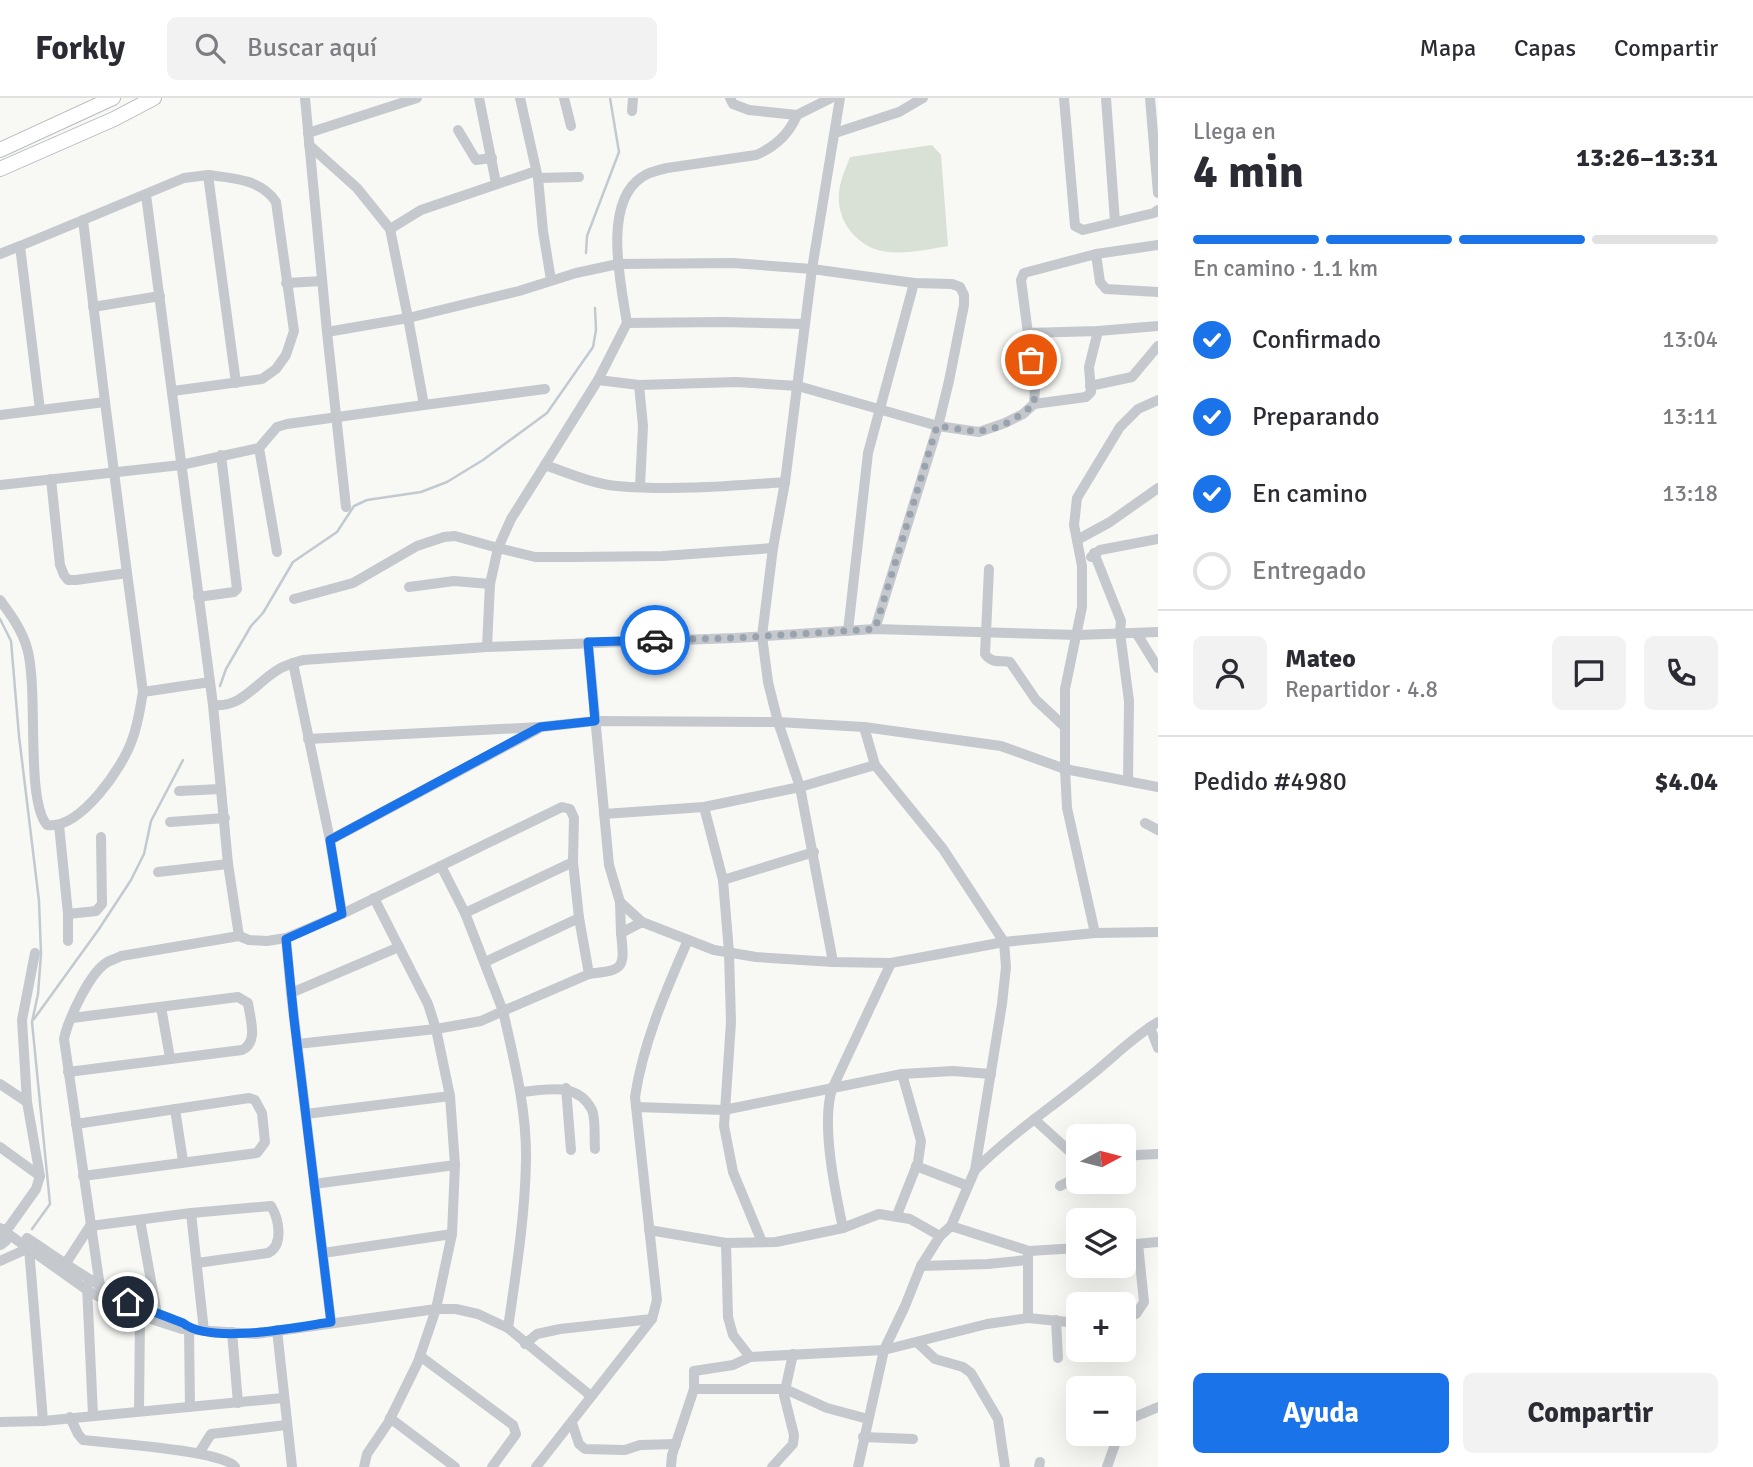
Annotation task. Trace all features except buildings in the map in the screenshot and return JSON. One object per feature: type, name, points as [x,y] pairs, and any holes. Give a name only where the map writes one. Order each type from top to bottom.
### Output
[{"type":"main road","points":[[0,150],[113,98]]},
{"type":"main road","points":[[0,169],[114,119],[154,98]]},
{"type":"street","points":[[305,98],[346,507]]},
{"type":"street","points":[[308,132],[416,98]]},
{"type":"street","points":[[479,98],[496,183]]},
{"type":"street","points":[[520,98],[537,174],[542,231],[551,280]]},
{"type":"street","points":[[564,98],[571,126]]},
{"type":"street","points":[[632,111],[633,98]]},
{"type":"street","points":[[730,98],[733,104],[749,110],[797,115],[831,98]]},
{"type":"street","points":[[833,962],[800,787],[778,722],[768,682],[762,636],[812,269],[839,98]]},
{"type":"street","points":[[835,133],[899,112],[923,98]]},
{"type":"street","points":[[1063,98],[1075,226],[1083,230],[1154,214],[1158,210]]},
{"type":"street","points":[[1106,98],[1115,222]]},
{"type":"street","points":[[1150,98],[1158,193]]},
{"type":"street","points":[[487,647],[489,584],[498,548],[511,519],[598,380],[627,323],[618,264],[620,211],[629,192],[639,178],[667,168],[756,155],[769,150],[793,127],[797,115]]},
{"type":"street","points":[[458,130],[476,160],[492,158]]},
{"type":"street","points":[[309,145],[357,188],[390,229],[424,405]]},
{"type":"street","points":[[390,229],[421,210],[496,183],[537,174],[579,177]]},
{"type":"street","points":[[208,175],[236,383]]},
{"type":"street","points":[[0,254],[184,178],[208,175],[240,178],[271,195],[276,202],[294,331],[285,355],[276,369],[262,379],[173,391]]},
{"type":"street","points":[[146,195],[213,705],[228,864],[239,936]]},
{"type":"street","points":[[0,600],[19,628],[30,662],[36,786],[40,813],[47,825],[59,825],[88,806],[118,770],[132,741],[144,692],[83,220]]},
{"type":"street","points":[[1034,404],[1035,387],[1021,280],[1024,273],[1096,254],[1158,245]]},
{"type":"street","points":[[20,246],[40,410]]},
{"type":"street","points":[[1096,254],[1100,282],[1106,289],[1158,292]]},
{"type":"street","points":[[327,332],[408,318],[618,264],[733,263],[812,269],[960,287],[964,295],[949,381],[875,629]]},
{"type":"street","points":[[286,283],[322,281]]},
{"type":"street","points":[[848,631],[868,453],[914,283]]},
{"type":"street","points":[[93,307],[160,296]]},
{"type":"street","points":[[627,323],[805,324]]},
{"type":"street","points":[[1028,333],[1158,326]]},
{"type":"street","points":[[598,380],[639,385],[737,382],[798,386],[937,426],[979,432],[1023,414],[1034,404],[1086,397],[1090,392],[1089,367],[1098,331]]},
{"type":"street","points":[[1090,386],[1132,377],[1158,346]]},
{"type":"street","points":[[639,385],[643,426],[640,486]]},
{"type":"street","points":[[0,485],[181,465],[259,448],[277,427],[287,424],[545,389]]},
{"type":"street","points":[[1095,933],[1067,808],[1065,769],[1065,689],[1082,607],[1082,566],[1074,525],[1077,498],[1121,427],[1138,409],[1158,400]]},
{"type":"street","points":[[0,415],[105,402]]},
{"type":"street","points":[[259,448],[277,552]]},
{"type":"street","points":[[198,597],[234,592],[237,589],[221,455]]},
{"type":"street","points":[[545,465],[600,483],[640,486],[707,487],[785,482]]},
{"type":"street","points":[[51,478],[60,565],[64,575],[68,580],[76,580],[127,573]]},
{"type":"street","points":[[1077,540],[1110,522],[1158,488]]},
{"type":"street","points":[[294,599],[352,583],[417,546],[444,537],[455,536],[535,556],[663,556],[773,548]]},
{"type":"street","points":[[1082,566],[1094,553],[1158,539]]},
{"type":"street","points":[[1094,553],[1121,621],[1120,633],[1129,701],[1128,781]]},
{"type":"street","points":[[989,569],[985,654],[995,662],[1010,662],[1036,700],[1065,727]]},
{"type":"street","points":[[409,587],[454,581],[489,584]]},
{"type":"street","points":[[213,705],[225,706],[237,702],[278,669],[303,660],[487,647],[875,629],[1078,635],[1158,632]]},
{"type":"street","points":[[1137,634],[1158,668]]},
{"type":"street","points":[[297,1044],[436,1029],[481,1021],[589,974],[614,971],[621,964],[624,956],[620,901],[609,865],[588,642]]},
{"type":"street","points":[[293,663],[330,840],[342,914]]},
{"type":"street","points":[[144,692],[209,682]]},
{"type":"street","points":[[307,739],[540,727],[595,721],[778,722],[864,727],[1002,746],[1065,769],[1158,787]]},
{"type":"street","points":[[330,840],[540,727]]},
{"type":"street","points":[[858,1467],[884,1350],[920,1266],[940,1236],[951,1226],[975,1170],[1006,967],[1004,942],[943,849],[875,765],[864,727]]},
{"type":"street","points":[[604,814],[704,807],[800,787],[875,765]]},
{"type":"street","points":[[179,791],[221,789]]},
{"type":"street","points":[[100,1292],[64,1039],[67,1024],[90,982],[104,964],[121,956],[239,936],[258,940],[286,939],[562,807],[570,809],[574,818],[573,862],[589,974]]},
{"type":"street","points":[[704,807],[723,880],[729,952],[731,1022],[724,1110],[733,1172],[762,1242]]},
{"type":"street","points":[[170,822],[225,818]]},
{"type":"street","points":[[1144,823],[1158,830]]},
{"type":"street","points":[[59,825],[68,941]]},
{"type":"street","points":[[68,915],[96,911],[102,904],[101,837]]},
{"type":"street","points":[[723,880],[814,852]]},
{"type":"street","points":[[465,913],[573,862]]},
{"type":"street","points":[[158,872],[228,864]]},
{"type":"street","points":[[441,866],[465,913],[503,1011],[521,1092],[526,1170],[508,1328]]},
{"type":"street","points":[[364,1467],[367,1454],[390,1418],[420,1356],[436,1309],[452,1234],[455,1165],[450,1096],[436,1029],[428,1004],[374,898]]},
{"type":"street","points":[[620,901],[642,922],[714,950],[756,957],[833,962],[891,962],[1004,942],[1095,933],[1158,932]]},
{"type":"street","points":[[485,962],[579,918]]},
{"type":"street","points":[[621,933],[642,922]]},
{"type":"street","points":[[286,939],[331,1322]]},
{"type":"street","points":[[536,1467],[652,1319],[657,1300],[636,1107],[638,1077],[664,995],[688,940]]},
{"type":"street","points":[[291,993],[398,947]]},
{"type":"street","points":[[3,1229],[36,1189],[40,1176],[27,1102],[22,1020],[35,953]]},
{"type":"street","points":[[843,1228],[831,1150],[828,1103],[832,1088],[891,962]]},
{"type":"street","points":[[68,1072],[248,1047],[253,1039],[248,1003],[238,997],[72,1018]]},
{"type":"street","points":[[161,1007],[170,1059]]},
{"type":"street","points":[[975,1170],[1005,1140],[1088,1078],[1139,1033],[1154,1024],[1158,1048]]},
{"type":"street","points":[[636,1107],[724,1110],[902,1074],[953,1071],[991,1074]]},
{"type":"street","points":[[897,1215],[916,1166],[921,1141],[902,1074]]},
{"type":"street","points":[[0,1084],[27,1102]]},
{"type":"street","points":[[521,1092],[566,1088],[580,1097],[592,1111],[595,1149]]},
{"type":"street","points":[[566,1088],[571,1150]]},
{"type":"street","points":[[306,1114],[450,1096]]},
{"type":"street","points":[[76,1124],[249,1098],[254,1100],[262,1113],[265,1142],[257,1153],[83,1176]]},
{"type":"street","points":[[175,1109],[183,1161]]},
{"type":"street","points":[[1034,1119],[1066,1148]]},
{"type":"street","points":[[0,1147],[40,1176]]},
{"type":"street","points":[[1136,1155],[1158,1154]]},
{"type":"street","points":[[314,1184],[455,1165]]},
{"type":"street","points":[[916,1166],[968,1186]]},
{"type":"street","points":[[1060,1186],[1066,1183]]},
{"type":"street","points":[[90,1226],[271,1206],[279,1237],[274,1251],[197,1263]]},
{"type":"street","points":[[191,1213],[204,1331]]},
{"type":"street","points":[[649,1230],[726,1243],[762,1242],[805,1237],[843,1228],[879,1214],[910,1219],[940,1236]]},
{"type":"street","points":[[0,1218],[3,1229],[66,1263],[87,1285],[93,1415]]},
{"type":"street","points":[[140,1220],[156,1317]]},
{"type":"street","points":[[66,1263],[90,1226]]},
{"type":"street","points":[[951,1226],[1028,1255]]},
{"type":"street","points":[[323,1253],[452,1234]]},
{"type":"street","points":[[1136,1314],[1144,1302],[1138,1244],[1158,1241]]},
{"type":"street","points":[[726,1243],[725,1285],[728,1317],[733,1335],[750,1357]]},
{"type":"street","points":[[0,1261],[30,1245]]},
{"type":"street","points":[[30,1245],[87,1285],[140,1316],[156,1317]]},
{"type":"street","points":[[30,1245],[43,1421]]},
{"type":"street","points":[[920,1266],[988,1264],[1066,1250]]},
{"type":"street","points":[[1028,1255],[1028,1318]]},
{"type":"street","points":[[100,1292],[128,1302],[182,1329],[256,1334],[331,1322],[456,1309],[478,1314],[508,1328],[591,1396]]},
{"type":"street","points":[[139,1410],[140,1316]]},
{"type":"street","points":[[671,1467],[694,1389],[693,1372],[696,1369],[733,1365],[750,1357],[884,1350],[987,1324],[1028,1318],[1066,1321]]},
{"type":"street","points":[[525,1343],[537,1334],[560,1329],[652,1319]]},
{"type":"street","points":[[1056,1320],[1058,1358]]},
{"type":"street","points":[[189,1328],[190,1407]]},
{"type":"street","points":[[277,1330],[292,1467]]},
{"type":"street","points":[[232,1332],[238,1403]]},
{"type":"street","points":[[918,1343],[935,1359],[963,1367],[971,1373],[998,1419],[1005,1467]]},
{"type":"street","points":[[772,1467],[793,1444],[794,1435],[784,1395],[793,1354]]},
{"type":"street","points":[[420,1356],[513,1425],[516,1434],[492,1467]]},
{"type":"street","points":[[694,1389],[785,1389],[827,1408],[868,1419]]},
{"type":"street","points":[[0,1422],[43,1421],[283,1398]]},
{"type":"street","points":[[1136,1416],[1158,1406]]},
{"type":"street","points":[[70,1417],[83,1440],[199,1453],[230,1461],[235,1467]]},
{"type":"street","points":[[390,1418],[454,1467]]},
{"type":"street","points":[[572,1423],[579,1444],[585,1449],[625,1450],[640,1445],[676,1444]]},
{"type":"street","points":[[199,1453],[211,1434],[286,1425]]},
{"type":"street","points":[[863,1437],[913,1439]]},
{"type":"street","points":[[1107,1467],[1114,1446]]},
{"type":"shaded area","points":[[932,145],[941,155],[948,246],[911,252],[889,252],[878,250],[860,240],[846,224],[839,204],[841,183],[850,157]]},
{"type":"waterway","points":[[586,253],[587,236],[619,152],[610,98]]},
{"type":"waterway","points":[[220,686],[226,669],[251,626],[263,613],[293,562],[337,532],[354,506],[367,500],[421,492],[447,482],[483,460],[547,413],[593,347],[596,330],[595,308]]},
{"type":"waterway","points":[[0,619],[11,641],[19,736],[39,901],[41,954],[38,994],[32,1022],[50,1204],[32,1229]]},
{"type":"waterway","points":[[34,1019],[131,880],[144,854],[151,821],[183,760]]},
{"type":"waterway","points":[[0,1243],[5,1239]]},
{"type":"way so far","points":[[655,640],[875,629],[937,426],[979,432],[1023,414],[1034,404],[1035,387],[1031,360]]},
{"type":"route","points":[[128,1302],[183,1323],[189,1328],[204,1331],[256,1334],[331,1322],[286,939],[342,914],[330,840],[540,727],[595,721],[588,642],[655,640]]}]
